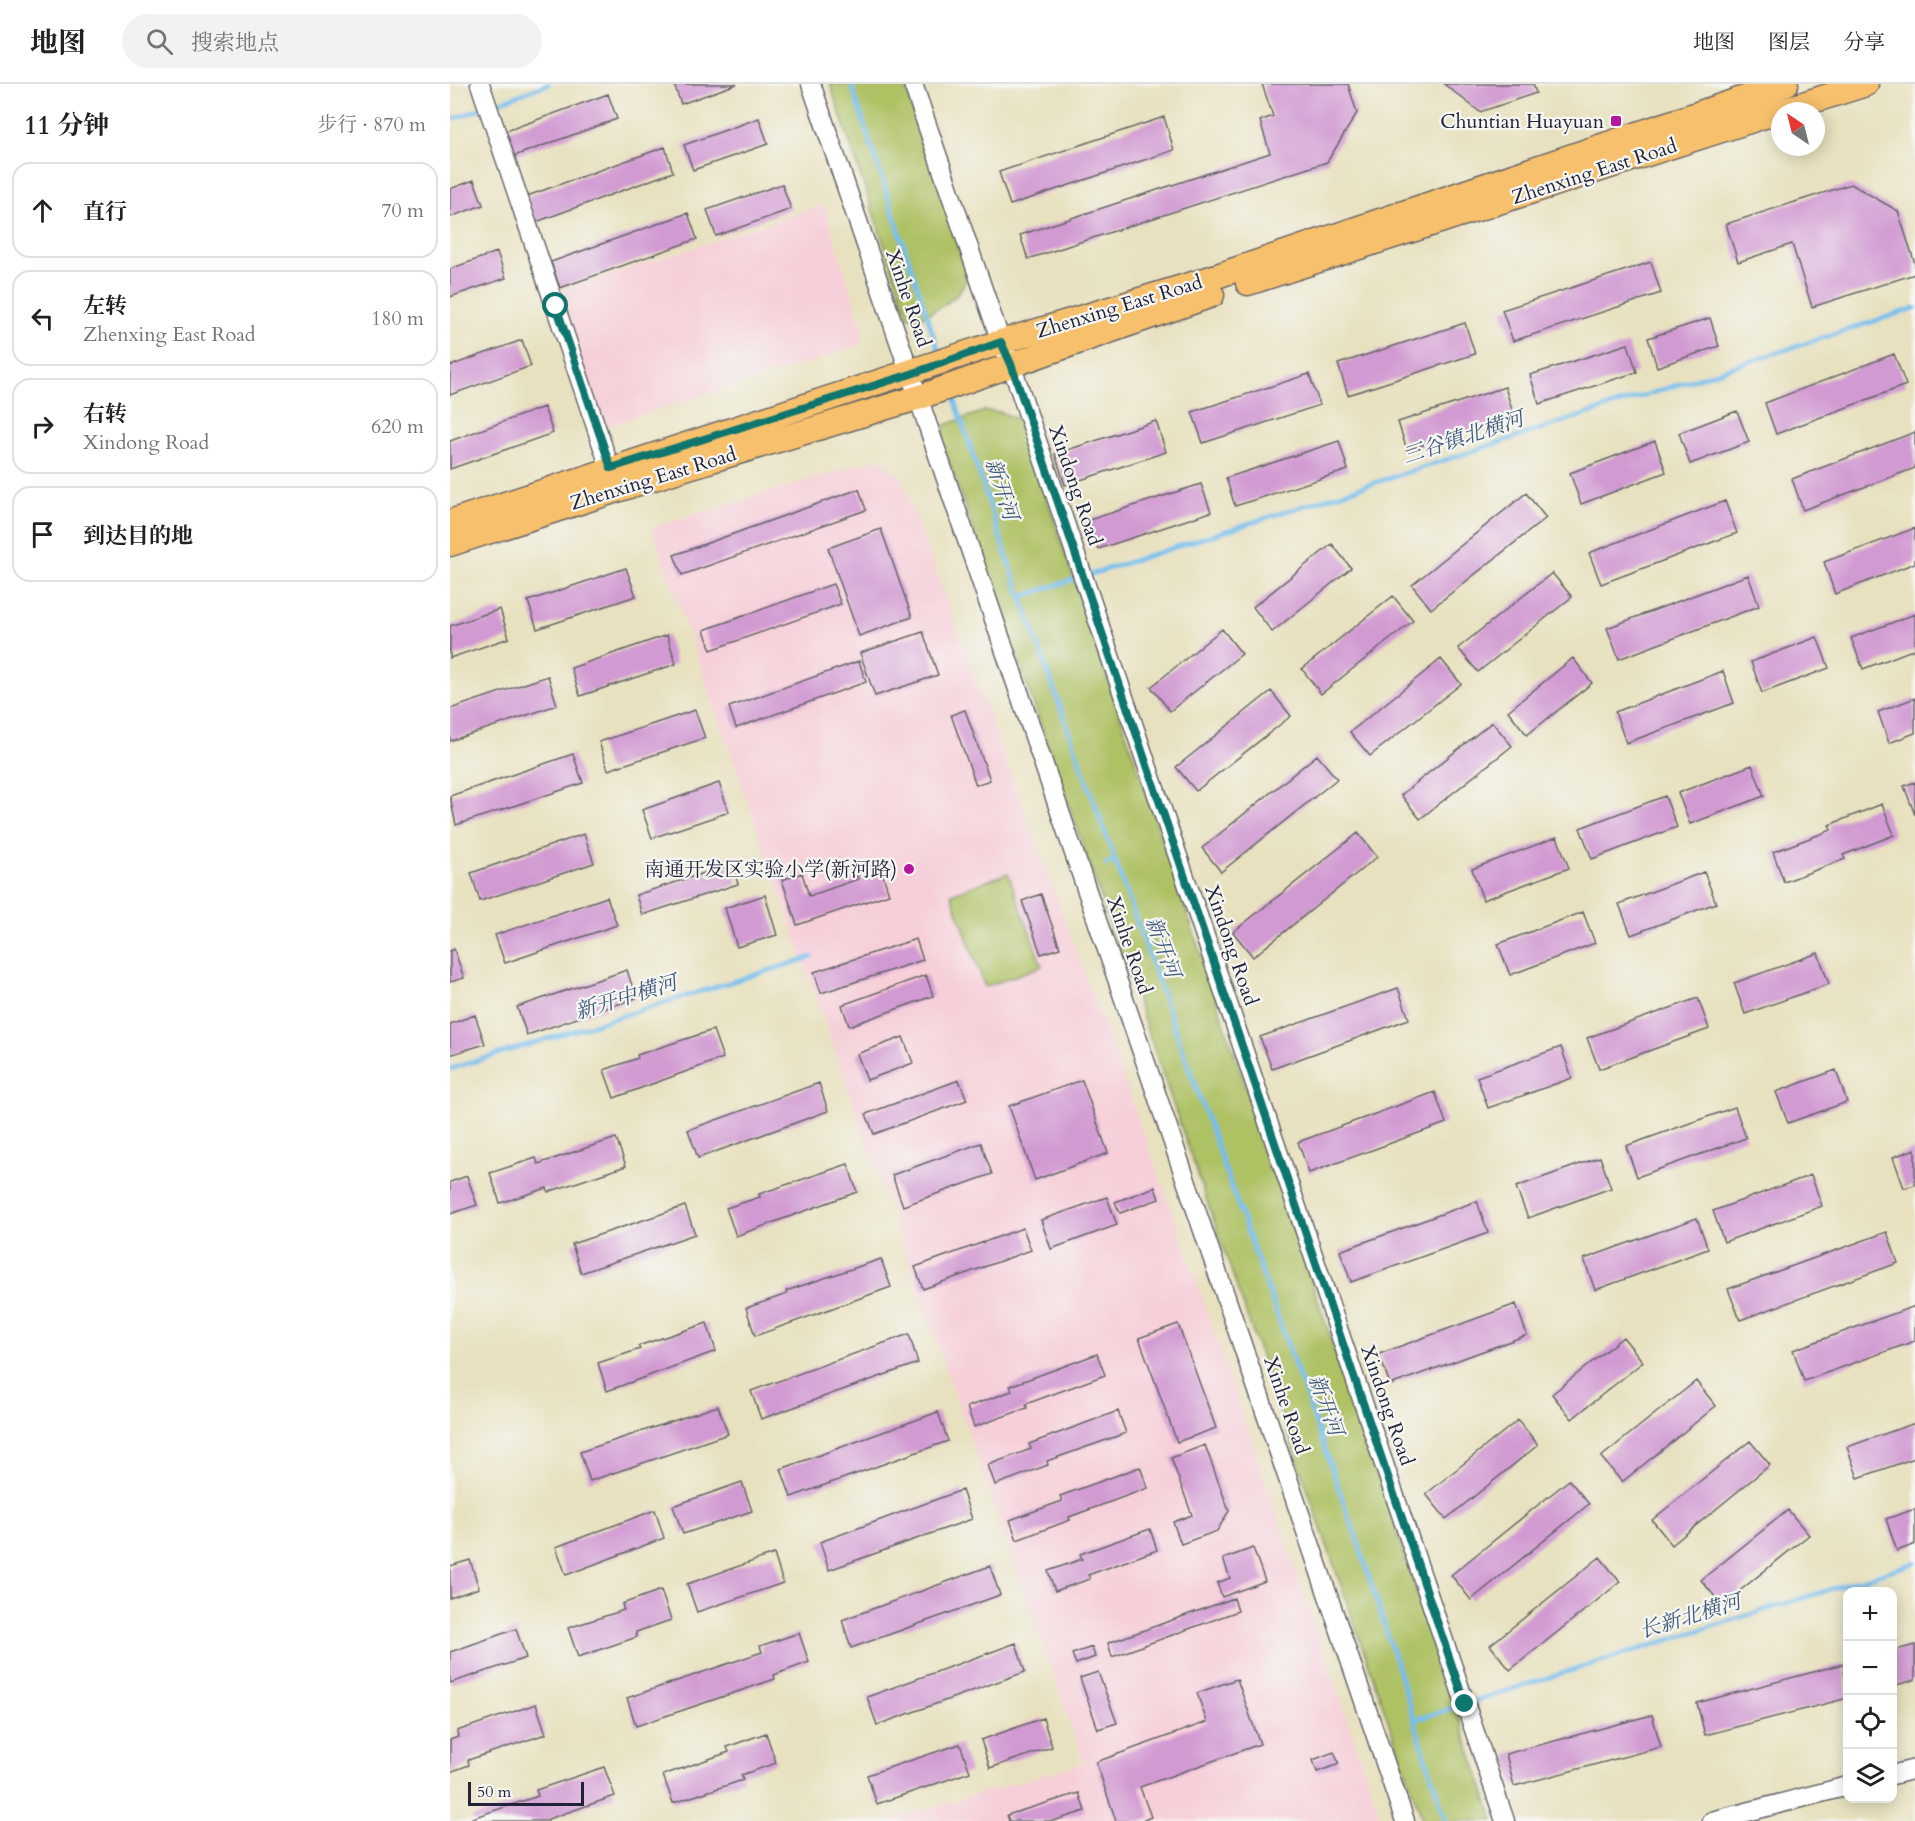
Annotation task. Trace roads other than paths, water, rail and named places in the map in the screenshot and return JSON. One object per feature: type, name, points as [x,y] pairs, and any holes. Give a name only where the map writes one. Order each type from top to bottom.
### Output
[{"type":"main road","name":"Zhenxing East Road","points":[[450,544],[614,479],[1001,342],[1196,283],[1786,84]]},
{"type":"main road","name":"Zhenxing East Road","points":[[1809,102],[1866,84]]},
{"type":"main road","name":"Zhenxing East Road","points":[[450,522],[930,393],[1213,294],[1771,114]]},
{"type":"street","name":"Xinhe Road","points":[[811,84],[930,393],[1405,1821]]},
{"type":"street","name":"Xindong Road","points":[[913,84],[1089,592],[1505,1821]]},
{"type":"street","points":[[482,88],[614,479]]},
{"type":"street","points":[[1897,1774],[1915,1769]]},
{"type":"street","points":[[1712,1821],[1843,1787]]},
{"type":"waterway","points":[[492,105],[548,84]]},
{"type":"waterway","name":"新开河","points":[[851,84],[940,355]]},
{"type":"waterway","points":[[450,120],[484,108]]},
{"type":"waterway","name":"三谷镇北横河","points":[[1086,576],[1915,308]]},
{"type":"waterway","name":"新开河","points":[[953,394],[1004,549],[1359,1545],[1446,1821]]},
{"type":"waterway","name":"三谷镇北横河","points":[[1021,597],[1078,578]]},
{"type":"waterway","name":"新开中横河","points":[[1106,864],[1115,861]]},
{"type":"waterway","name":"新开中横河","points":[[450,1069],[812,957]]},
{"type":"waterway","name":"长新北横河","points":[[1474,1701],[1915,1563]]},
{"type":"waterway","name":"长新北横河","points":[[1414,1720],[1456,1707]]},
{"type":"place","name":"Chuntian Huayuan","points":[[1616,121]]},
{"type":"place","name":"南通开发区实验小学(新河路)","points":[[909,869]]}]
